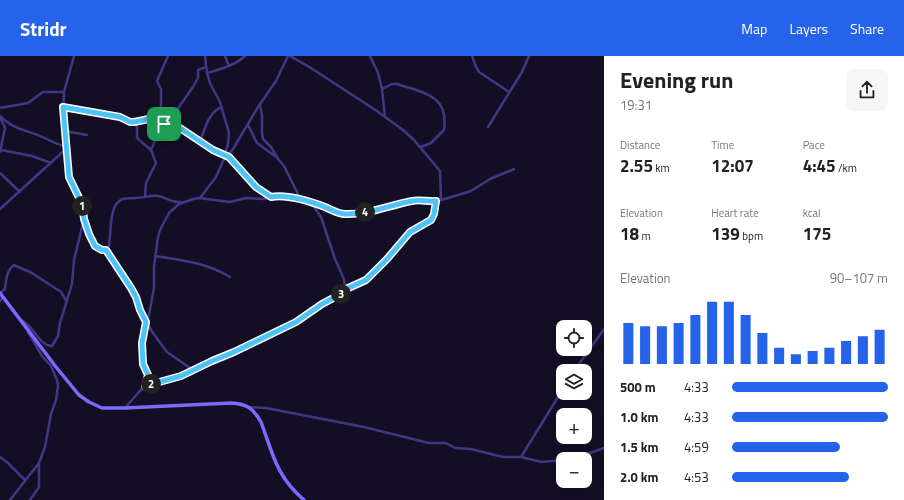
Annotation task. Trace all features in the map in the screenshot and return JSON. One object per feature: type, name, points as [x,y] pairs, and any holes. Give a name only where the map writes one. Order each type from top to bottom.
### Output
[{"type":"street","points":[[74,56],[64,92],[63,107],[65,132],[69,177],[82,204],[84,219],[89,234],[95,246],[102,250],[106,250],[131,288],[146,322],[165,349],[193,370]]},
{"type":"street","points":[[151,150],[158,134],[160,122],[161,89],[157,81],[168,56]]},
{"type":"street","points":[[205,56],[207,72],[222,107],[229,133],[226,155]]},
{"type":"street","points":[[225,56],[229,66]]},
{"type":"street","points":[[207,72],[229,66],[245,56]]},
{"type":"street","points":[[199,198],[216,177],[226,155],[276,81],[289,56],[311,68],[385,117],[402,130],[421,148],[440,171],[441,200]]},
{"type":"street","points":[[370,56],[378,73],[382,88],[385,117]]},
{"type":"street","points":[[472,56],[477,70],[508,92]]},
{"type":"street","points":[[488,127],[508,92],[522,72],[529,56]]},
{"type":"street","points":[[164,124],[169,121],[193,87],[198,78],[198,70],[206,67]]},
{"type":"street","points":[[382,88],[392,84],[397,84],[430,94],[438,102],[444,115],[444,130],[431,143],[421,148]]},
{"type":"street","points":[[0,108],[28,103],[43,92],[64,92]]},
{"type":"street","points":[[260,104],[262,115],[262,137],[271,147],[276,157],[287,171],[301,200]]},
{"type":"street","points":[[63,107],[120,117],[130,122],[159,117]]},
{"type":"street","points":[[200,141],[211,116],[215,110],[222,107]]},
{"type":"street","points":[[0,117],[17,128],[39,135],[57,145],[67,147]]},
{"type":"street","points":[[0,117],[5,128],[1,151],[32,156],[51,163]]},
{"type":"street","points":[[137,122],[137,138],[151,150],[156,165],[146,183],[144,197]]},
{"type":"street","points":[[160,122],[180,128],[226,155],[256,187],[271,197]]},
{"type":"street","points":[[248,124],[257,143],[276,157]]},
{"type":"street","points":[[65,132],[87,135]]},
{"type":"street","points":[[0,209],[67,147]]},
{"type":"street","points":[[106,250],[108,246],[113,211],[116,204],[124,199],[160,196],[175,202],[199,198],[224,202],[246,198],[263,199],[281,196],[312,203],[340,214],[347,214],[374,211],[390,205],[416,200],[441,200],[471,191],[490,179],[514,169]]},
{"type":"street","points":[[0,173],[20,192]]},
{"type":"street","points":[[125,408],[145,386],[148,375],[143,364],[142,343],[154,288],[154,267],[158,237],[164,222],[174,208],[186,201]]},
{"type":"street","points":[[145,386],[173,379],[296,322],[344,290],[366,280],[387,259],[410,232],[431,220],[434,214],[436,201]]},
{"type":"street","points":[[312,203],[321,217],[335,259],[344,279],[346,287],[344,290]]},
{"type":"street","points":[[19,318],[30,325],[44,344],[52,346],[58,336],[60,323],[72,284],[74,260],[84,219]]},
{"type":"street","points":[[155,256],[192,262],[214,268],[230,277]]},
{"type":"street","points":[[67,302],[61,292],[32,273],[14,265],[7,277],[5,289],[0,293],[79,395],[102,408],[231,403],[242,404],[249,407],[266,408],[364,426],[429,443],[446,443],[455,448],[471,449],[503,457],[521,457],[542,462],[556,461]]},
{"type":"street","points":[[0,301],[3,297]]},
{"type":"street","points":[[10,500],[39,463],[45,447],[51,414],[56,400],[57,383],[51,366],[42,356],[27,329]]},
{"type":"street","points":[[579,364],[604,329]]},
{"type":"street","points":[[521,457],[556,400]]},
{"type":"street","points":[[249,407],[257,415],[261,422],[277,468],[290,486],[304,500]]},
{"type":"street","points":[[592,452],[604,448]]},
{"type":"street","points":[[0,456],[26,480]]},
{"type":"street","points":[[30,500],[38,487],[39,463]]},
{"type":"route","points":[[63,107],[120,117],[130,122],[159,117],[160,122],[164,124],[184,130],[213,150],[229,157],[256,187],[271,197],[283,196],[320,206],[340,214],[374,211],[390,205],[416,200],[436,201],[433,218],[410,232],[387,259],[366,280],[344,290],[296,322],[181,376],[158,384],[145,386],[148,380],[148,375],[143,364],[142,343],[146,322],[136,297],[115,263],[106,250],[104,251],[95,246],[89,234],[84,219],[82,204],[69,177],[68,151],[63,119],[63,107]]}]
